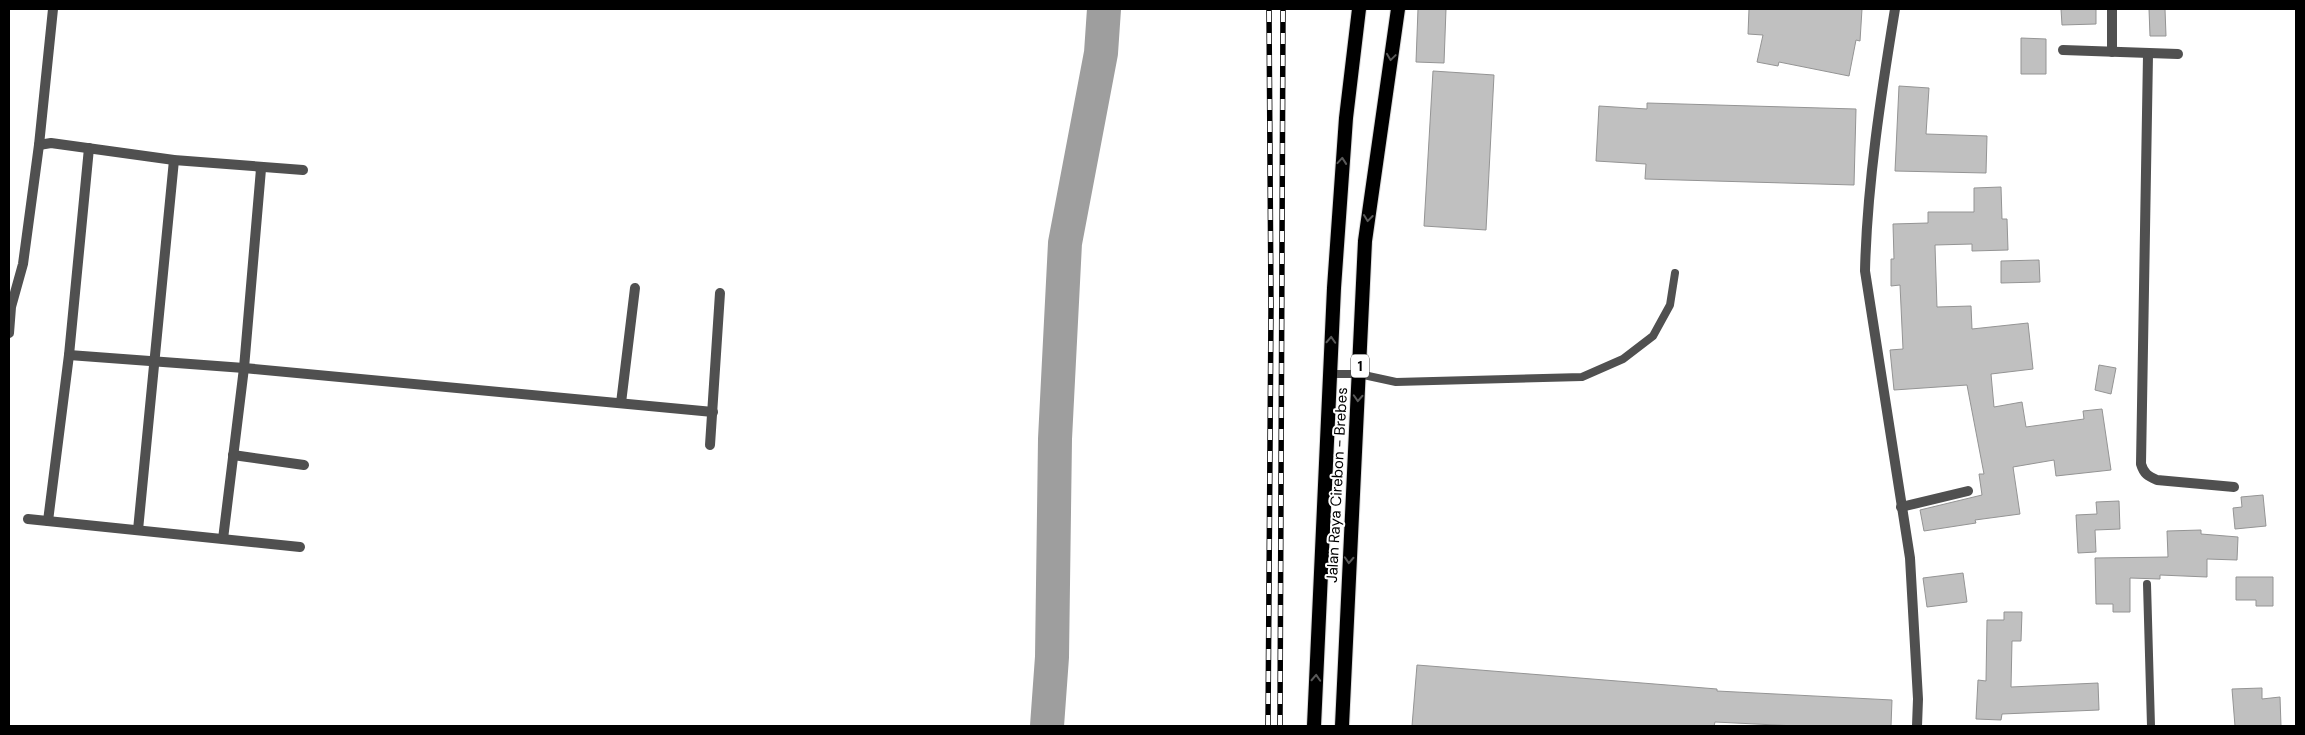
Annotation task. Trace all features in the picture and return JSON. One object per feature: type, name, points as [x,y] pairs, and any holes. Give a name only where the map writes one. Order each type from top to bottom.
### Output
[{"type":"highway","name":"Jalan Raya Cirebon - Brebes","points":[[1314,726],[1341,176],[1358,9]]},
{"type":"highway","name":"Jalan Raya Cirebon - Brebes","points":[[1342,726],[1365,240],[1398,9]]},
{"type":"street","points":[[9,333],[11,306],[22,264],[39,145],[53,9]]},
{"type":"street","points":[[1895,9],[1880,105],[1866,243],[1865,271],[1910,558],[1918,699],[1917,726]]},
{"type":"street","points":[[2112,9],[2112,52]]},
{"type":"street","points":[[2063,50],[2148,55],[2178,54]]},
{"type":"street","points":[[2148,55],[2143,472],[2148,477],[2157,480],[2234,487]]},
{"type":"street","points":[[39,145],[51,143],[174,160],[261,169],[303,170]]},
{"type":"street","points":[[48,521],[69,355],[89,148]]},
{"type":"street","points":[[138,530],[174,160]]},
{"type":"street","points":[[223,539],[244,368],[261,169]]},
{"type":"street","points":[[621,403],[635,288]]},
{"type":"street","points":[[710,445],[720,293]]},
{"type":"street","points":[[69,355],[244,368],[713,412]]},
{"type":"street","points":[[233,455],[304,465]]},
{"type":"street","points":[[1901,507],[1968,491]]},
{"type":"street","points":[[28,519],[300,547]]},
{"type":"lane","points":[[1330,374],[1359,374],[1396,382],[1582,377],[1622,359],[1653,336],[1670,305],[1675,273]]},
{"type":"lane","points":[[2147,584],[2151,726]]},
{"type":"building","points":[[1418,9],[1446,9],[1444,63],[1416,62]]},
{"type":"building","points":[[1749,9],[1862,9],[1860,41],[1856,40],[1849,76],[1779,62],[1778,66],[1757,62],[1763,35],[1748,34]]},
{"type":"building","points":[[2061,9],[2096,9],[2096,24],[2062,25]]},
{"type":"building","points":[[2149,9],[2165,9],[2166,36],[2150,36]]},
{"type":"building","points":[[2021,38],[2046,39],[2046,74],[2021,74]]},
{"type":"building","points":[[1433,71],[1494,75],[1486,230],[1424,226]]},
{"type":"building","points":[[1899,86],[1929,88],[1926,134],[1987,136],[1986,173],[1895,171]]},
{"type":"building","points":[[1647,103],[1856,109],[1854,185],[1645,179],[1646,164],[1596,161],[1599,106],[1647,109]]},
{"type":"building","points":[[2001,187],[2002,219],[2007,219],[2008,250],[1972,251],[1972,244],[1935,245],[1937,307],[1971,306],[1972,329],[2028,323],[2033,369],[1991,374],[1994,407],[2022,402],[2026,427],[2084,419],[2083,411],[2102,409],[2111,470],[2056,476],[2054,460],[2013,467],[2020,514],[1975,520],[1976,523],[1924,531],[1920,510],[1982,495],[1979,474],[1984,474],[1967,385],[1894,390],[1890,350],[1903,349],[1900,285],[1891,286],[1891,259],[1894,259],[1893,224],[1928,223],[1928,212],[1974,212],[1974,188]]},
{"type":"building","points":[[2039,260],[2040,282],[2001,283],[2001,261]]},
{"type":"building","points":[[2099,365],[2116,368],[2111,394],[2095,390]]},
{"type":"building","points":[[2263,495],[2266,526],[2235,529],[2233,508],[2242,507],[2241,497]]},
{"type":"building","points":[[2119,501],[2120,529],[2095,530],[2096,552],[2078,553],[2076,515],[2097,514],[2096,502]]},
{"type":"building","points":[[2201,530],[2201,534],[2238,537],[2237,560],[2207,559],[2207,577],[2160,575],[2160,579],[2130,578],[2130,612],[2113,612],[2113,604],[2096,604],[2095,558],[2168,557],[2167,531]]},
{"type":"building","points":[[1963,573],[1967,602],[1927,607],[1923,578]]},
{"type":"building","points":[[2236,577],[2273,577],[2273,606],[2256,606],[2256,600],[2236,600]]},
{"type":"building","points":[[2004,612],[2022,612],[2021,641],[2012,641],[2011,687],[2098,683],[2099,710],[2002,714],[2001,720],[1976,719],[1978,680],[1986,681],[1987,620],[2004,620]]},
{"type":"building","points":[[1417,665],[1717,689],[1717,691],[1892,700],[1891,726],[1796,726],[1715,722],[1714,726],[1412,726]]},
{"type":"building","points":[[2262,688],[2262,699],[2280,697],[2281,726],[2235,726],[2232,689]]},
{"type":"waterway","points":[[1047,726],[1052,657],[1055,439],[1065,243],[1101,53],[1104,9]]},
{"type":"railway","points":[[1268,726],[1271,307],[1269,9]]},
{"type":"railway","points":[[1280,726],[1283,9]]}]
